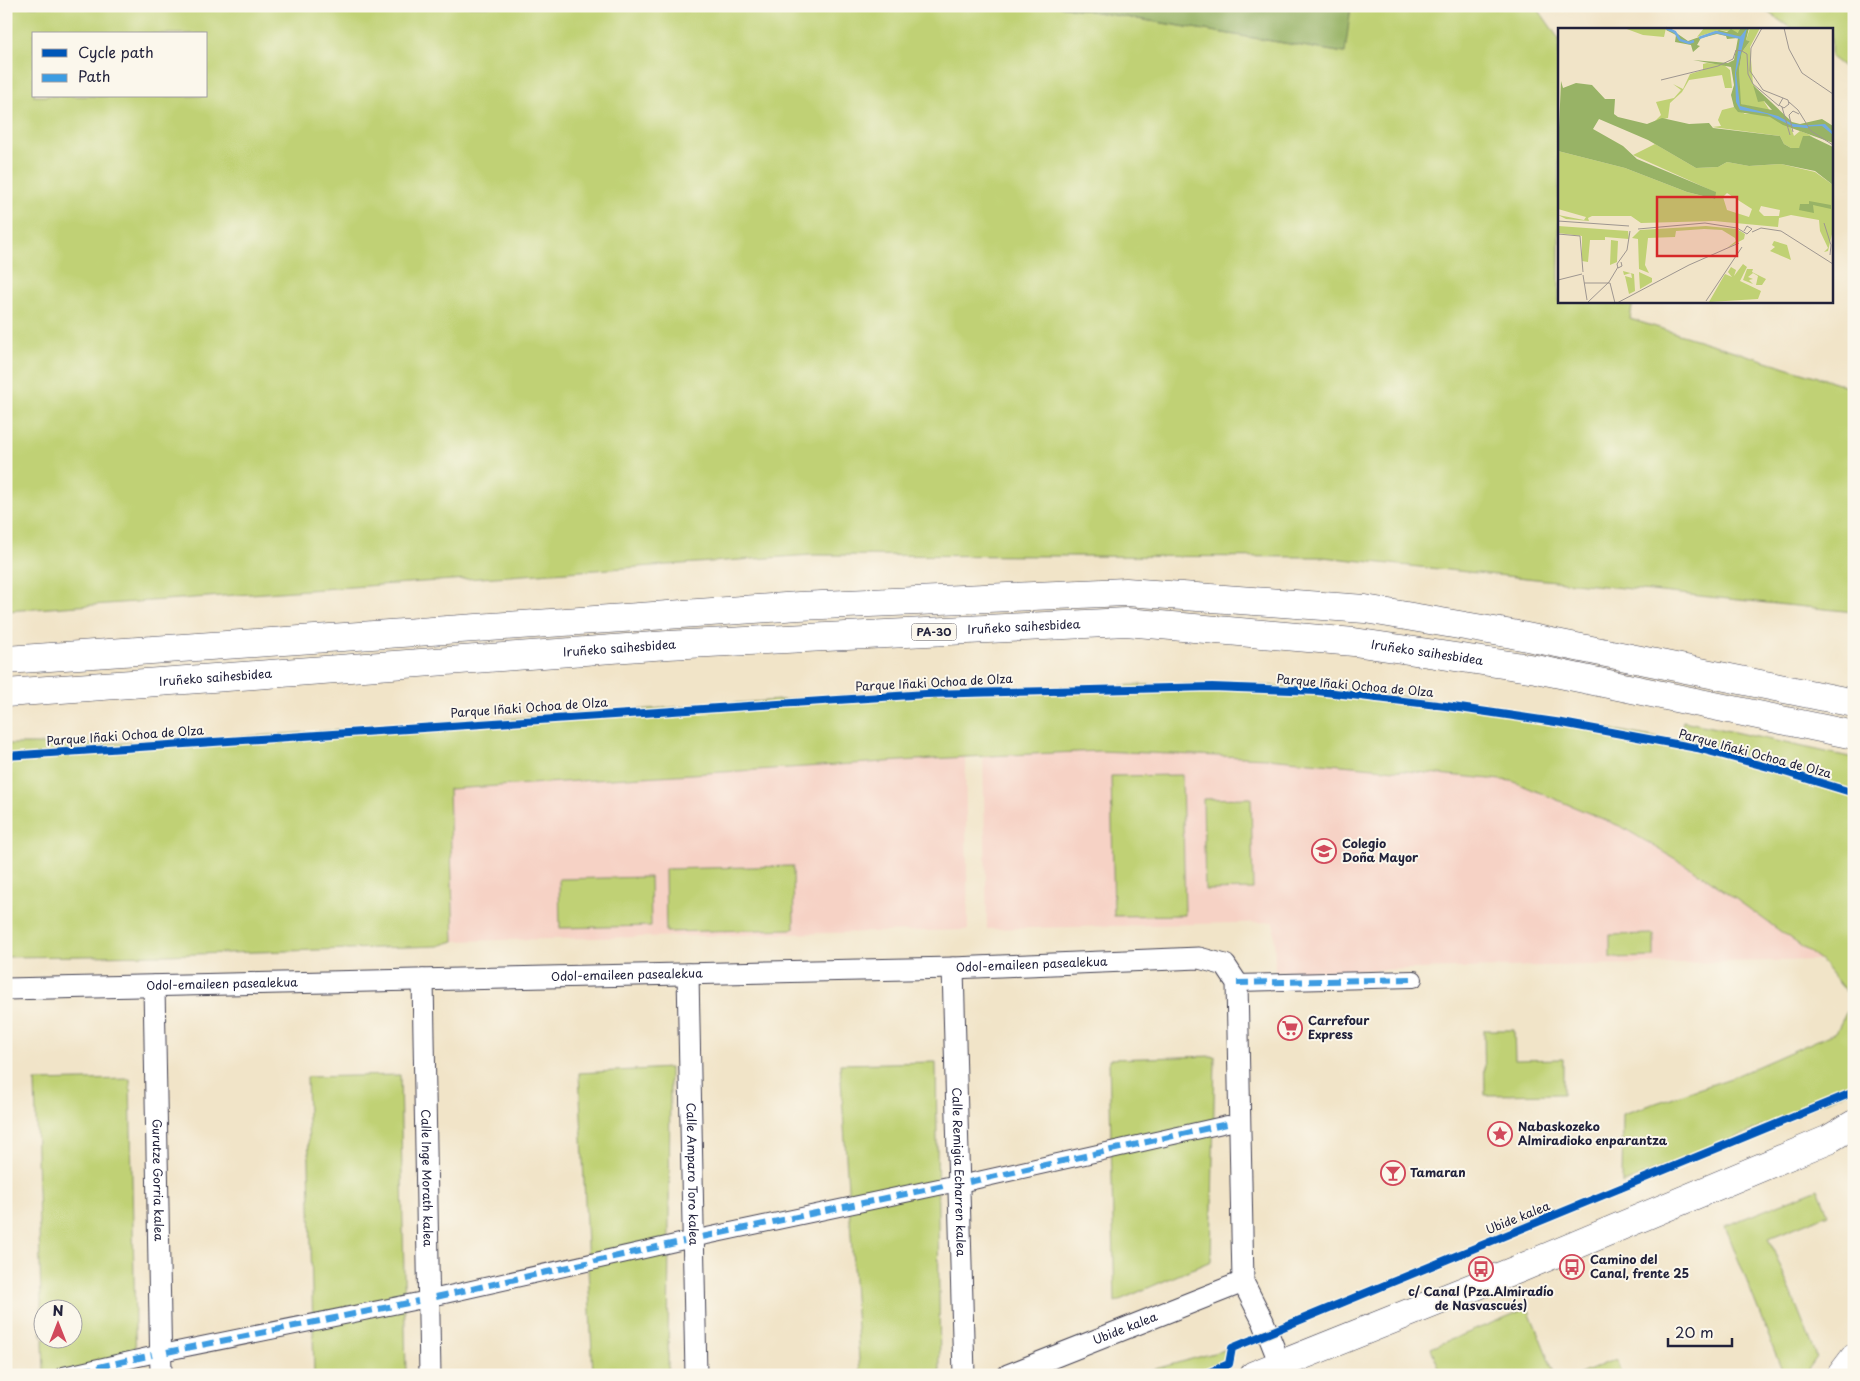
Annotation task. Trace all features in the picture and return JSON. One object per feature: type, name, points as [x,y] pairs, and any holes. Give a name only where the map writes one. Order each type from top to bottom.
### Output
[{"type":"main road","points":[[6,660],[799,606],[1126,592],[1365,609],[1512,634],[1854,704]]},
{"type":"main road","name":"Iruñeko saihesbidea","points":[[6,692],[668,645],[1126,622],[1354,642],[1536,669],[1854,735]]},
{"type":"main road","points":[[1254,1375],[1842,1139],[1854,1124]]},
{"type":"main road","points":[[1841,1375],[1854,1358]]},
{"type":"street","name":"Odol-emaileen pasealekua","points":[[6,989],[953,968],[1199,958],[1225,965],[1238,982]]},
{"type":"street","name":"Calle Remigia Echarren kalea","points":[[953,968],[964,1375]]},
{"type":"street","name":"Calle Amparo Toro kalea","points":[[688,974],[696,1375]]},
{"type":"street","points":[[1280,1364],[1263,1321],[1244,1282],[1238,982],[1414,979]]},
{"type":"street","name":"Calle Inge Morath kalea","points":[[423,980],[430,1375]]},
{"type":"street","name":"Gurutze Gorria kalea","points":[[154,986],[161,1375]]},
{"type":"street","points":[[968,1182],[1227,1124]]},
{"type":"street","points":[[702,1238],[948,1185]]},
{"type":"street","points":[[436,1297],[684,1241]]},
{"type":"street","name":"Ubide kalea","points":[[1008,1375],[1244,1282]]},
{"type":"street","points":[[63,1375],[418,1301]]},
{"type":"shaded area","name":"Colegio Doña Mayor","points":[[1099,751],[1268,758],[1512,781],[1622,827],[1704,876],[1820,960],[1275,972],[1274,922],[987,929],[983,753]]},
{"type":"shaded area","points":[[965,757],[968,930],[454,941],[448,789]]},
{"type":"green space","points":[[6,6],[1059,6],[1344,53],[1351,6],[1536,6],[1558,38],[1558,302],[1633,302],[1630,319],[1854,388],[1854,612],[1323,557],[811,555],[6,611]]},
{"type":"green space","points":[[1059,6],[1351,6],[1345,53]]},
{"type":"green space","points":[[1759,6],[1854,6],[1854,75],[1832,58],[1832,28],[1791,28]]},
{"type":"green space","points":[[1139,685],[1248,685],[1357,692],[1518,713],[1679,742],[1683,721],[1854,758],[1854,1089],[1622,1184],[1623,1114],[1731,1078],[1836,1032],[1853,1000],[1820,960],[1704,876],[1622,827],[1512,781],[1268,758],[1099,751],[965,757],[449,789],[454,941],[438,946],[166,955],[6,957],[6,744],[100,744],[196,740],[883,693]]},
{"type":"green space","points":[[1182,775],[1185,915],[1114,916],[1111,776]]},
{"type":"green space","points":[[1251,798],[1253,889],[1205,890],[1203,799]]},
{"type":"green space","points":[[793,866],[794,929],[666,932],[665,869]]},
{"type":"green space","points":[[650,877],[651,926],[560,928],[559,879]]},
{"type":"green space","points":[[1654,934],[1654,957],[1610,958],[1610,935]]},
{"type":"green space","points":[[1484,1030],[1514,1030],[1515,1060],[1563,1059],[1563,1094],[1485,1095]]},
{"type":"green space","points":[[1215,1056],[1211,1261],[1115,1302],[1109,1059]]},
{"type":"green space","points":[[936,1062],[940,1371],[931,1375],[860,1375],[840,1064]]},
{"type":"green space","points":[[670,1068],[668,1375],[593,1375],[579,1073]]},
{"type":"green space","points":[[400,1075],[406,1375],[314,1375],[307,1077]]},
{"type":"green space","points":[[130,1079],[136,1375],[44,1375],[43,1348],[82,1348],[82,1298],[41,1298],[35,1081]]},
{"type":"green space","points":[[1818,1189],[1828,1214],[1769,1238],[1817,1357],[1804,1375],[1784,1375],[1725,1226]]},
{"type":"green space","points":[[1528,1308],[1555,1375],[1442,1375],[1431,1348]]},
{"type":"green space","points":[[1232,1348],[1229,1364],[1203,1375],[1133,1375]]},
{"type":"green space","points":[[1616,1359],[1622,1375],[1578,1375]]},
{"type":"marked path","points":[[1237,983],[1414,979]]},
{"type":"marked path","points":[[969,1182],[1227,1124]]},
{"type":"marked path","points":[[702,1237],[948,1185]]},
{"type":"marked path","points":[[436,1297],[684,1241]]},
{"type":"marked path","points":[[167,1352],[418,1301]]},
{"type":"marked path","points":[[63,1375],[152,1355]]},
{"type":"cycle path","name":"Parque Iñaki Ochoa de Olza","points":[[6,756],[926,694],[1212,687],[1317,691],[1446,706],[1562,723],[1697,748],[1854,793]]},
{"type":"cycle path","points":[[1203,1375],[1229,1364],[1232,1348],[1854,1092]]},
{"type":"place","name":"Colegio Doña Mayor","points":[[1324,851]]},
{"type":"place","name":"Carrefour Express","points":[[1290,1028]]},
{"type":"place","name":"Nabaskozeko Almiradioko enparantza","points":[[1500,1134]]},
{"type":"place","name":"Tamaran","points":[[1393,1173]]},
{"type":"place","name":"Camino del Canal, frente 25","points":[[1572,1267]]},
{"type":"place","name":"c/ Canal (Pza.Almiradío de Nasvascués)","points":[[1481,1269]]}]
